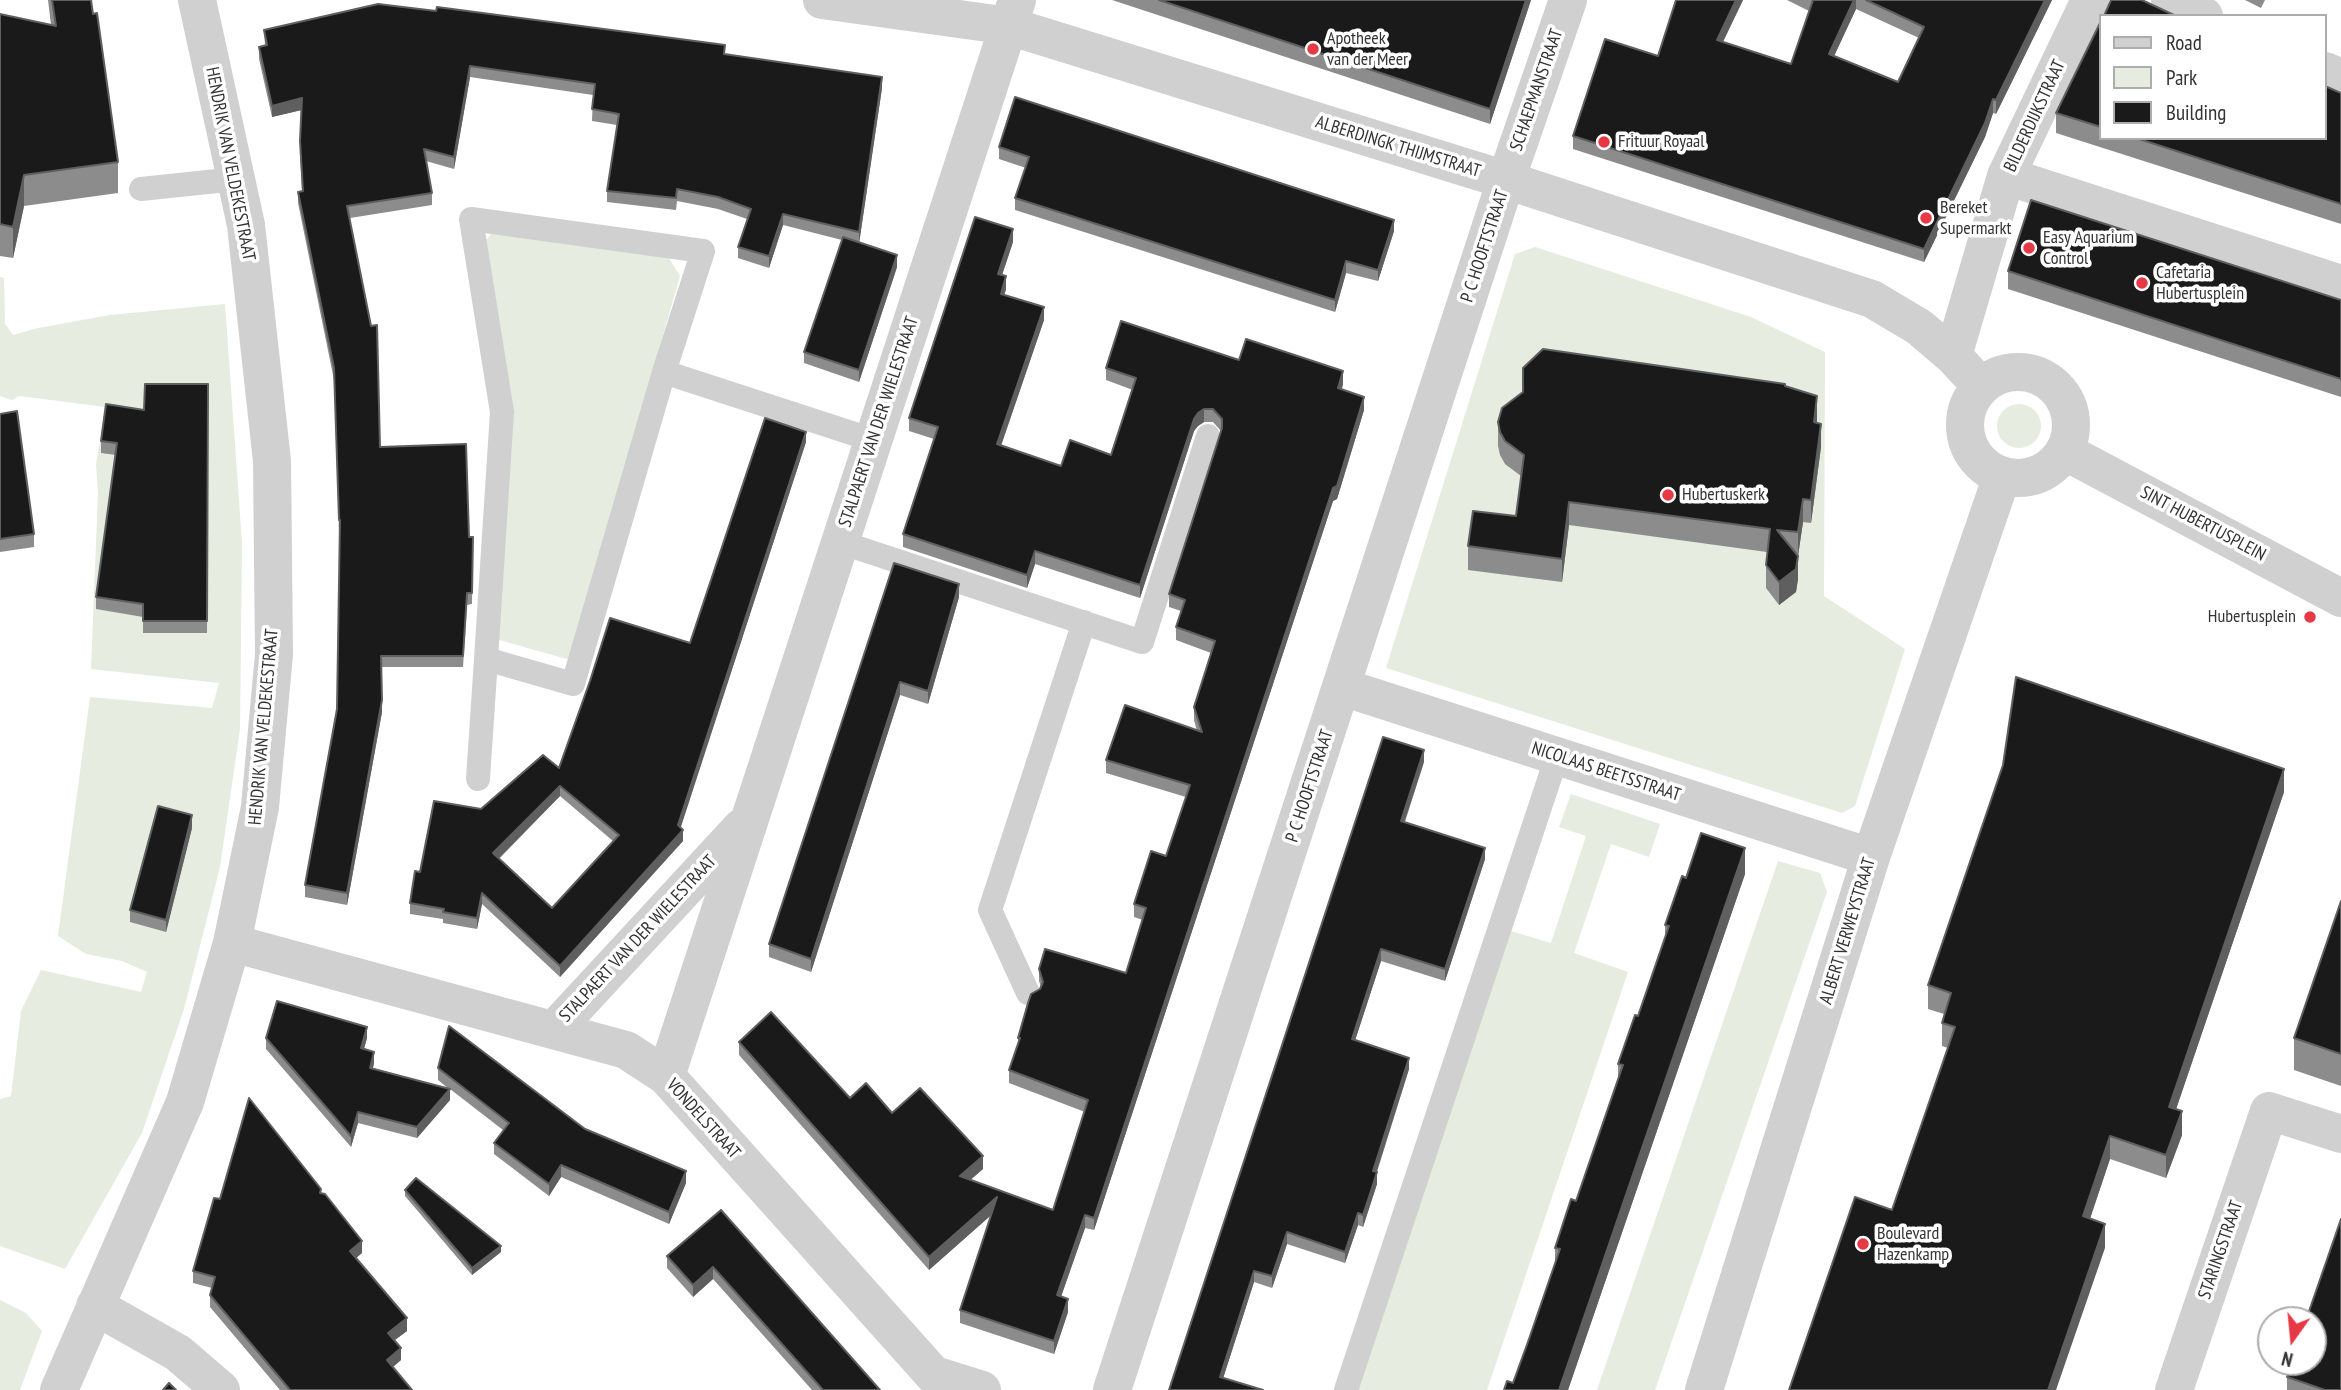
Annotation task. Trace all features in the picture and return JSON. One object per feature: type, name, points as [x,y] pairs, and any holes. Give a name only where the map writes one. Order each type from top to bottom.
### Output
[{"type":"street","name":"HENDRIK VAN VELDEKESTRAAT","points":[[60,1390],[185,1102],[232,943],[260,807],[274,654],[272,461],[246,225],[197,0]]},
{"type":"street","name":"ALBERDINGK THIJMSTRAAT","points":[[822,0],[1013,13],[1506,180],[1872,299],[1919,327],[1953,356],[1981,386]]},
{"type":"street","name":"SCHAEPMANSTRAAT","points":[[1506,180],[1568,0]]},
{"type":"street","name":"BILDERDIJKSTRAAT","points":[[1953,356],[2006,176],[2090,0]]},
{"type":"street","points":[[2170,0],[2200,14]]},
{"type":"street","name":"STALPAERT VAN DER WIELESTRAAT","points":[[666,1076],[1013,13]]},
{"type":"street","points":[[2006,176],[2341,284]]},
{"type":"street","name":"P C HOOFTSTRAAT","points":[[1112,1390],[1506,180]]},
{"type":"street","points":[[2016,372],[2036,374],[2053,385],[2064,399],[2070,416],[2070,434],[2064,451],[2051,467],[2039,474],[2021,478],[2002,475],[1986,468],[1974,455],[1966,440],[1965,418],[1969,402],[1981,386],[1997,376],[2016,372]]},
{"type":"street","name":"SINT HUBERTUSPLEIN","points":[[2064,451],[2341,598]]},
{"type":"street","name":"ALBERT VERWEYSTRAAT","points":[[1704,1390],[1871,857],[2002,475]]},
{"type":"street","name":"NICOLAAS BEETSSTRAAT","points":[[1342,687],[1871,857]]},
{"type":"street","name":"STALPAERT VAN DER WIELESTRAAT","points":[[554,1030],[750,818]]},
{"type":"street","name":"VONDELSTRAAT","points":[[232,943],[626,1050],[666,1076],[940,1382],[982,1390]]},
{"type":"street","name":"STARINGSTRAAT","points":[[2174,1390],[2269,1111],[2341,1134]]},
{"type":"street","points":[[95,1306],[178,1353],[221,1390]]},
{"type":"lane","points":[[141,189],[236,179]]},
{"type":"lane","points":[[478,779],[502,412],[471,219],[703,251],[664,372],[573,684],[486,659]]},
{"type":"lane","points":[[664,372],[873,440]]},
{"type":"lane","points":[[840,541],[1142,642],[1208,436]]},
{"type":"lane","points":[[1028,993],[990,910],[1084,622]]},
{"type":"lane","points":[[1346,1390],[1557,756]]},
{"type":"green space","points":[[495,230],[667,255],[680,276],[570,660],[496,639],[510,412],[485,241]]},
{"type":"green space","points":[[1535,247],[1751,317],[1825,352],[1824,596],[1905,649],[1855,806],[1842,813],[1386,668],[1515,254]]},
{"type":"green space","points":[[0,277],[4,278],[5,324],[13,335],[110,315],[225,304],[242,543],[240,729],[220,867],[184,1009],[142,1133],[65,1269],[0,1246],[0,1099],[11,1096],[21,1011],[41,970],[141,992],[147,972],[122,961],[86,954],[58,936],[90,697],[212,708],[219,683],[91,669],[98,493],[96,464],[106,407],[19,396],[12,400],[0,396]]},
{"type":"green space","points":[[2019,404],[2028,405],[2035,410],[2040,417],[2040,435],[2035,442],[2028,447],[2019,448],[2010,447],[2003,442],[1998,435],[1997,426],[1998,417],[2003,410],[2010,405]]},
{"type":"green space","points":[[1571,794],[1660,824],[1649,857],[1611,844],[1574,953],[1628,972],[1487,1390],[1356,1390],[1511,931],[1551,943],[1586,836],[1559,827]]},
{"type":"green space","points":[[1778,861],[1820,873],[1827,892],[1655,1390],[1597,1390]]},
{"type":"green space","points":[[0,1300],[26,1313],[42,1331],[20,1390],[0,1390]]},
{"type":"building","points":[[52,0],[91,0],[93,14],[97,13],[118,162],[24,175],[13,227],[0,224],[0,14],[56,26]]},
{"type":"building","points":[[1159,0],[1526,0],[1490,109]]},
{"type":"building","points":[[1676,0],[1736,0],[1717,40],[1791,64],[1813,0],[1854,0],[1829,54],[1898,82],[1924,27],[1866,0],[2045,0],[1996,100],[1993,99],[1985,123],[1924,249],[1573,136],[1605,39],[1658,56]]},
{"type":"building","points":[[2111,0],[2142,0],[2172,14],[2105,14]]},
{"type":"building","points":[[378,4],[436,11],[437,7],[725,45],[724,54],[882,77],[859,232],[783,214],[769,256],[738,247],[751,209],[718,197],[677,189],[676,198],[607,191],[619,114],[592,109],[595,84],[470,66],[454,157],[424,149],[432,193],[347,206],[371,326],[377,325],[380,447],[466,444],[469,537],[473,537],[472,593],[467,593],[463,656],[381,656],[382,700],[347,893],[305,885],[337,709],[340,520],[334,368],[298,192],[303,191],[300,141],[302,98],[272,106],[259,47],[267,45],[264,30]]},
{"type":"building","points":[[2100,23],[2100,127],[2056,113]]},
{"type":"building","points":[[2327,87],[2341,93],[2341,204],[2142,140],[2327,140]]},
{"type":"building","points":[[1015,97],[1394,220],[1378,270],[1346,261],[1335,300],[1015,198],[1029,157],[999,147]]},
{"type":"building","points":[[2031,200],[2341,300],[2341,379],[2008,271]]},
{"type":"building","points":[[975,217],[1013,229],[998,274],[1006,276],[1001,294],[1044,307],[997,444],[1061,466],[1070,440],[1111,455],[1136,378],[1106,368],[1121,321],[1239,360],[1246,339],[1343,371],[1338,388],[1364,397],[1337,486],[1333,488],[1094,1218],[1085,1215],[1057,1295],[1068,1299],[1054,1341],[960,1310],[997,1197],[929,1257],[739,1042],[771,1012],[850,1098],[866,1083],[892,1113],[920,1088],[983,1156],[960,1176],[1053,1210],[1088,1100],[1009,1070],[1031,994],[1040,989],[1043,982],[1039,969],[1045,949],[1126,973],[1146,908],[1134,904],[1151,851],[1166,856],[1190,785],[1106,760],[1125,705],[1202,732],[1194,707],[1215,641],[1176,627],[1185,600],[1169,594],[1222,428],[1222,419],[1213,409],[1204,409],[1194,419],[1140,585],[1035,551],[1027,575],[903,534],[938,427],[909,418]]},
{"type":"building","points":[[843,237],[897,255],[859,370],[804,352]]},
{"type":"building","name":"Hubertuskerk","points":[[1543,349],[1785,384],[1817,396],[1814,422],[1821,424],[1811,500],[1803,499],[1798,532],[1777,530],[1798,556],[1796,569],[1779,582],[1766,565],[1770,529],[1569,502],[1562,559],[1468,546],[1473,511],[1516,516],[1524,455],[1505,441],[1498,422],[1502,408],[1523,392],[1523,368]]},
{"type":"building","points":[[145,384],[208,384],[207,621],[143,621],[143,604],[96,597],[117,443],[101,441],[106,404],[144,410]]},
{"type":"building","points":[[17,411],[34,534],[0,539],[0,414]]},
{"type":"building","points":[[765,418],[806,432],[678,825],[683,830],[560,966],[482,893],[477,918],[410,903],[415,871],[420,872],[434,801],[481,809],[543,755],[559,768],[610,618],[690,643]],"holes":[[[560,786],[619,835],[552,908],[493,853]]]},
{"type":"building","points":[[894,563],[959,584],[928,691],[900,682],[811,959],[769,944]]},
{"type":"building","points":[[2016,677],[2284,769],[2169,1107],[2182,1111],[2166,1155],[2110,1136],[2083,1216],[2105,1224],[2048,1390],[1789,1390],[1855,1197],[1892,1210],[1955,1027],[1942,1023],[1951,993],[1928,985],[2003,765]]},
{"type":"building","points":[[1383,737],[1424,750],[1401,821],[1485,848],[1445,969],[1381,949],[1352,1039],[1409,1058],[1373,1171],[1377,1172],[1370,1194],[1363,1215],[1358,1213],[1345,1252],[1287,1232],[1272,1276],[1254,1271],[1220,1377],[1263,1390],[1169,1390]]},
{"type":"building","points":[[158,806],[192,815],[166,920],[130,910]]},
{"type":"building","points":[[1701,833],[1745,848],[1559,1390],[1504,1390],[1507,1381],[1513,1383],[1529,1339],[1560,1249],[1555,1248],[1571,1199],[1576,1201],[1623,1065],[1618,1064],[1635,1015],[1638,1016],[1669,926],[1665,925],[1682,876],[1686,878]]},
{"type":"building","points":[[2341,901],[2341,1054],[2294,1038]]},
{"type":"building","points":[[277,1001],[367,1027],[361,1048],[374,1052],[370,1068],[450,1089],[417,1127],[358,1112],[351,1136],[266,1038]]},
{"type":"building","points":[[449,1026],[585,1129],[686,1171],[669,1212],[561,1165],[549,1184],[494,1143],[509,1123],[438,1068]]},
{"type":"building","points":[[249,1098],[321,1189],[320,1193],[325,1194],[362,1241],[350,1251],[407,1318],[388,1333],[401,1348],[387,1360],[412,1390],[290,1390],[210,1295],[215,1277],[193,1271],[214,1198],[220,1199]]},
{"type":"building","points":[[416,1178],[501,1246],[472,1268],[405,1190]]},
{"type":"building","points":[[721,1210],[880,1390],[823,1390],[713,1267],[693,1285],[667,1256]]},
{"type":"building","points":[[2341,1219],[2341,1390],[2325,1390],[2287,1377],[2327,1376],[2327,1306],[2311,1306]]},
{"type":"building","points":[[169,1383],[176,1390],[163,1390]]},
{"type":"place","name":"Apotheek van der Meer","points":[[1313,49]]},
{"type":"place","name":"Frituur Royaal","points":[[1604,142]]},
{"type":"place","name":"Bereket Supermarkt","points":[[1926,218]]},
{"type":"place","name":"Easy Aquarium Control","points":[[2029,248]]},
{"type":"place","name":"Cafetaria Hubertusplein","points":[[2142,283]]},
{"type":"place","name":"Hubertuskerk","points":[[1668,495]]},
{"type":"place","name":"Hubertusplein","points":[[2310,617]]},
{"type":"place","name":"Boulevard Hazenkamp","points":[[1863,1244]]}]
